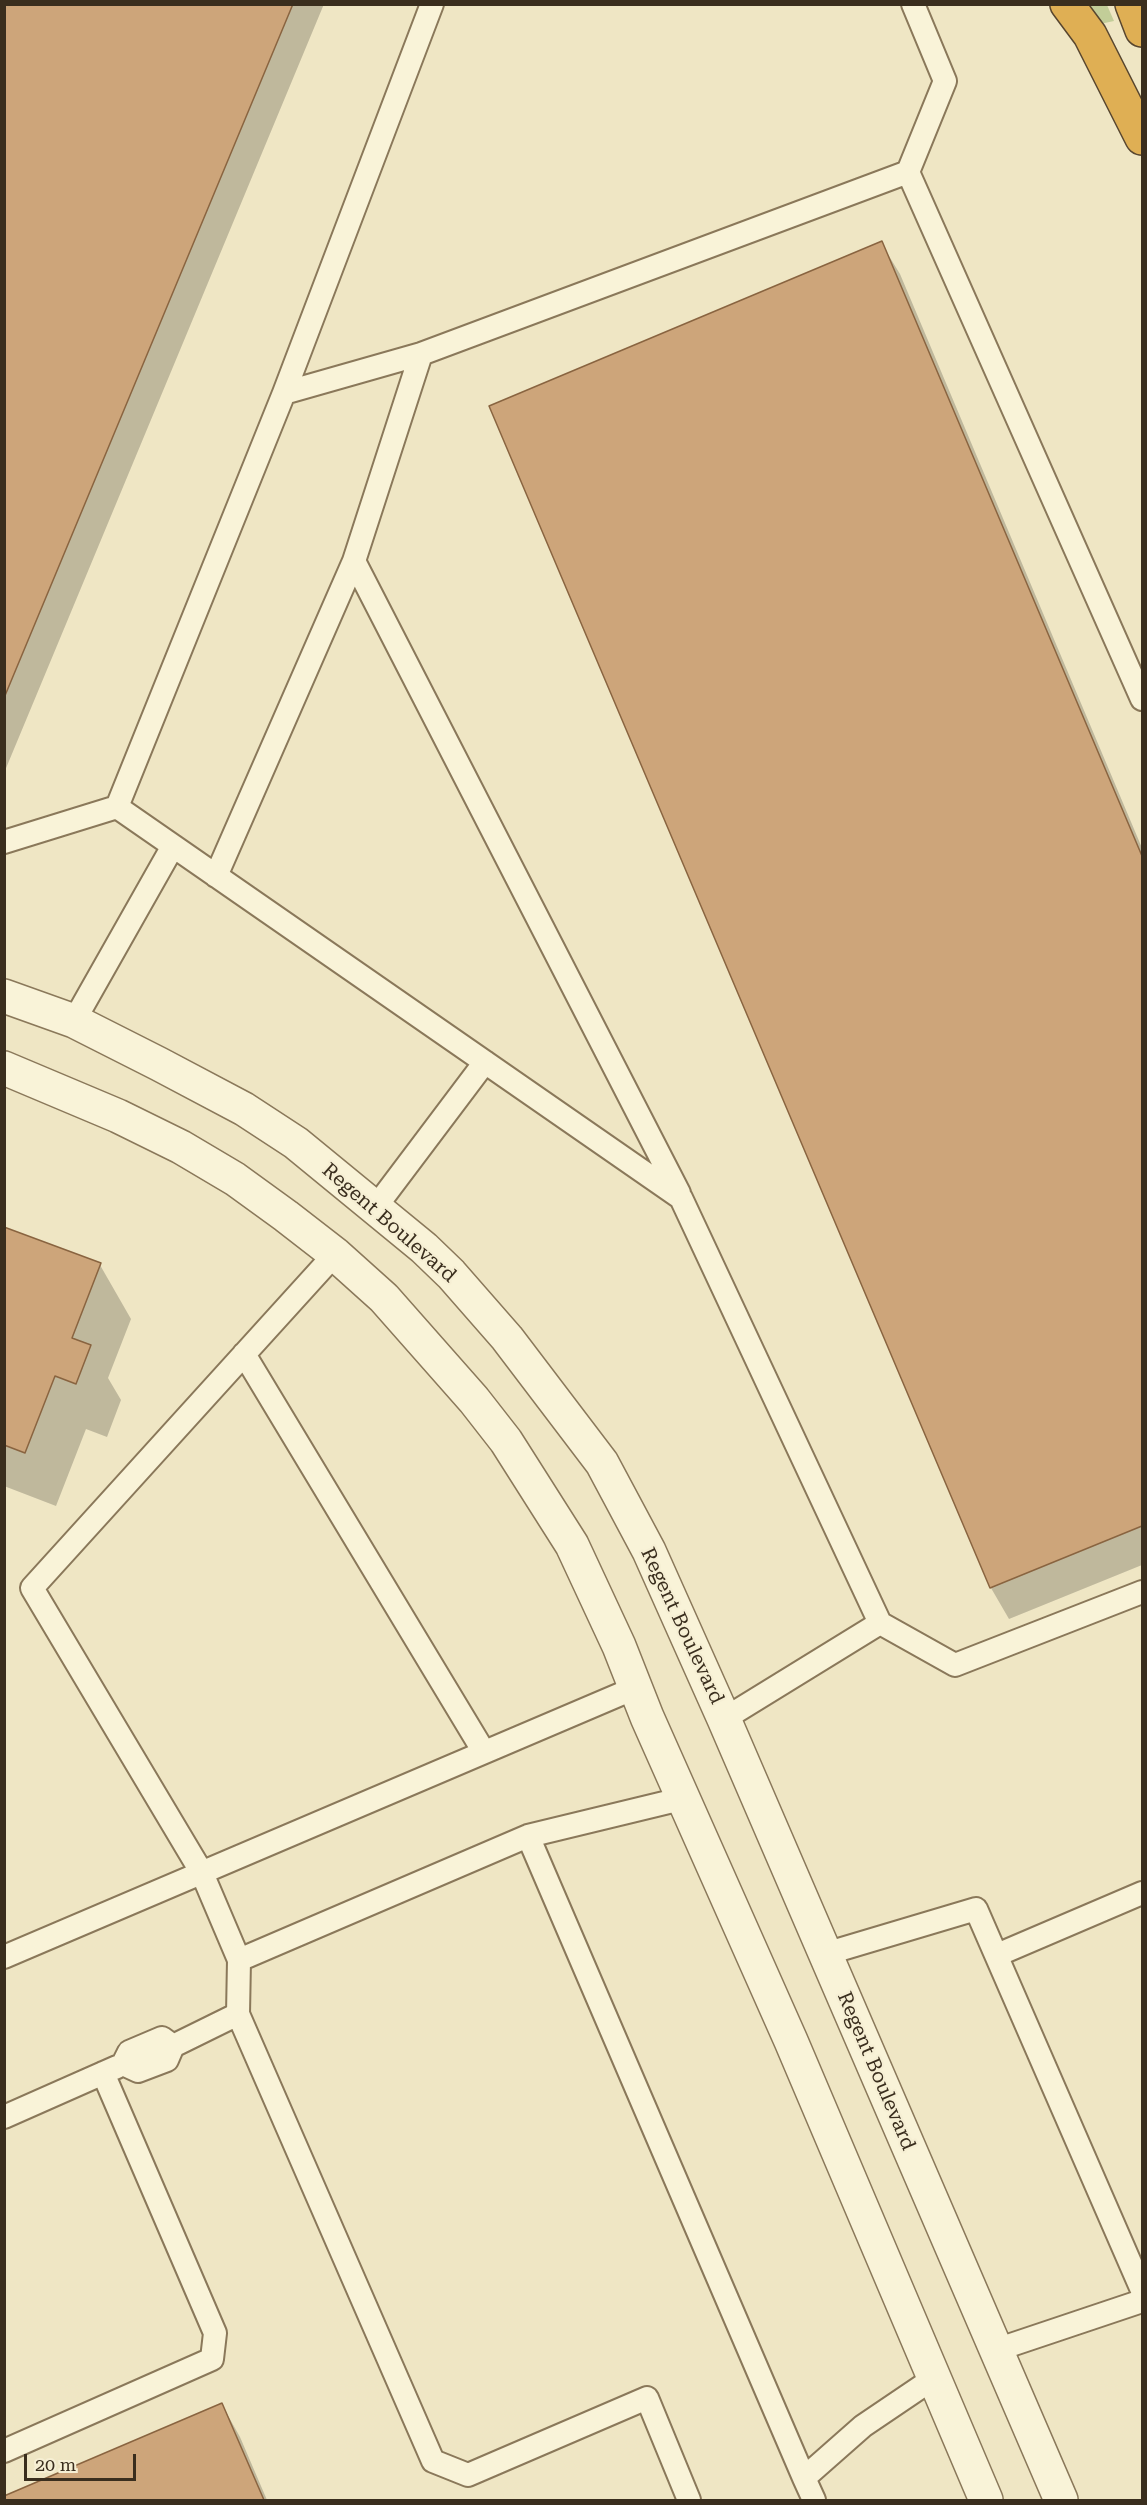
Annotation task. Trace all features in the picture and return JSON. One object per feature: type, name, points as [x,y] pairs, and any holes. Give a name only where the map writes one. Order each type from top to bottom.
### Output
[{"type":"highway","points":[[1067,4],[1090,35],[1143,138]]},
{"type":"highway","points":[[1132,4],[1143,30]]},
{"type":"street","name":"Regent Boulevard","points":[[4,996],[74,1021],[244,1109],[296,1143],[424,1248],[451,1274],[507,1338],[602,1463],[649,1551],[724,1719],[1061,2500]]},
{"type":"street","points":[[4,1068],[118,1116],[181,1147],[235,1179],[335,1254],[384,1298],[474,1400],[506,1441],[572,1545],[619,1646],[635,1688],[791,2041],[986,2500]]},
{"type":"lane","points":[[117,807],[284,393],[432,4]]},
{"type":"lane","points":[[913,4],[945,81],[909,172],[1143,699]]},
{"type":"lane","points":[[284,393],[421,354],[909,172]]},
{"type":"lane","points":[[216,876],[354,561],[421,354]]},
{"type":"lane","points":[[354,561],[681,1198],[880,1623],[954,1665],[1143,1592]]},
{"type":"lane","points":[[4,842],[117,807]]},
{"type":"lane","points":[[117,807],[681,1198]]},
{"type":"lane","points":[[74,1021],[173,846]]},
{"type":"lane","points":[[375,1208],[485,1062]]},
{"type":"lane","points":[[335,1254],[32,1588],[202,1873],[239,1960],[238,2014],[433,2461],[468,2475],[647,2398],[689,2500]]},
{"type":"lane","points":[[244,1354],[484,1752]]},
{"type":"lane","points":[[724,1719],[880,1623]]},
{"type":"lane","points":[[4,1957],[635,1688]]},
{"type":"lane","points":[[239,1960],[528,1836],[685,1798]]},
{"type":"lane","points":[[528,1836],[814,2500]]},
{"type":"lane","points":[[997,1955],[1143,1893]]},
{"type":"lane","points":[[825,1954],[976,1909],[1143,2290]]},
{"type":"lane","points":[[4,2117],[113,2068],[129,2052],[162,2038],[172,2046],[238,2014]]},
{"type":"lane","points":[[4,2451],[212,2359],[215,2333],[113,2068]]},
{"type":"lane","points":[[996,2349],[1143,2301]]},
{"type":"lane","points":[[804,2478],[863,2426],[934,2378]]},
{"type":"green space","points":[[1087,5],[1107,5],[1114,21],[1100,24]]},
{"type":"building","points":[[4,4],[293,4],[4,698]]},
{"type":"building","points":[[882,241],[1142,856],[1142,1526],[990,1588],[489,406]]},
{"type":"building","points":[[4,1227],[101,1263],[72,1338],[91,1345],[76,1384],[55,1376],[25,1453],[4,1445]]},
{"type":"building","points":[[222,2403],[264,2500],[4,2500],[4,2496]]}]
